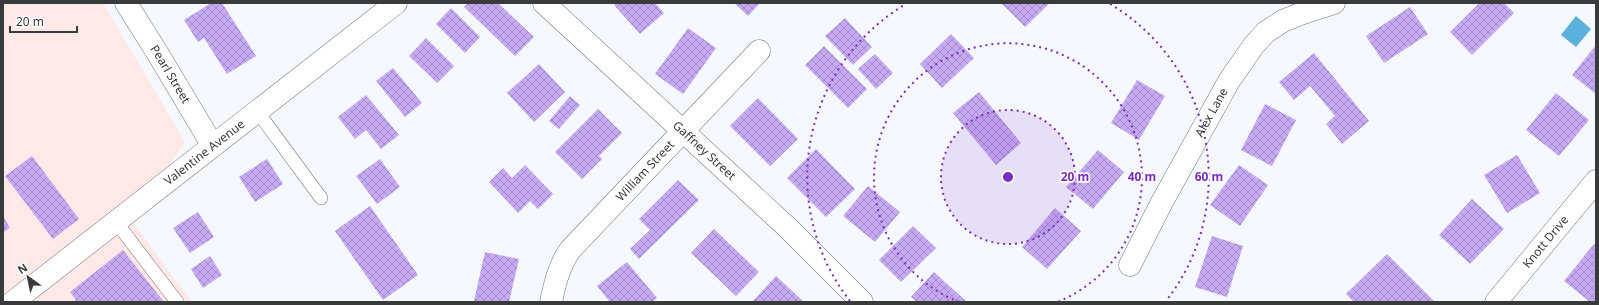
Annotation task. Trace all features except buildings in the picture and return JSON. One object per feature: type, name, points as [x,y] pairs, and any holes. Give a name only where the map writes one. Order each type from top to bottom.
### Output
[{"type":"street","name":"Pearl Street","points":[[126,3],[213,146]]},
{"type":"street","name":"Valentine Avenue","points":[[14,302],[396,3]]},
{"type":"street","name":"Gaffney Street","points":[[544,3],[788,228],[862,302]]},
{"type":"street","name":"Alex Lane","points":[[1130,265],[1162,202],[1230,81],[1254,45],[1266,32],[1282,21],[1334,3]]},
{"type":"street","name":"William Street","points":[[551,302],[556,278],[562,261],[570,250],[759,51]]},
{"type":"street","name":"Knott Drive","points":[[1496,302],[1596,181]]},
{"type":"lane","points":[[257,111],[321,198]]},
{"type":"lane","points":[[116,222],[177,302]]},
{"type":"shaded area","points":[[3,3],[103,3],[185,142],[132,221],[192,302],[3,302]]},
{"type":"water","points":[[1576,16],[1591,29],[1576,47],[1561,35]]}]
